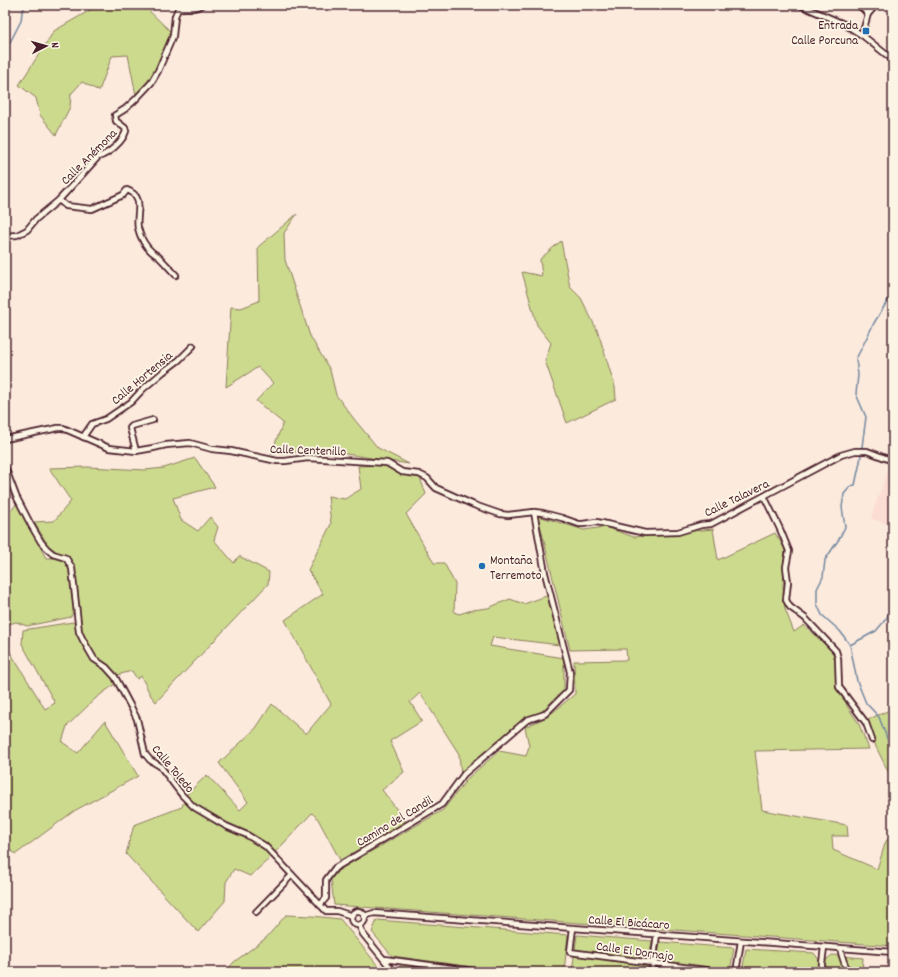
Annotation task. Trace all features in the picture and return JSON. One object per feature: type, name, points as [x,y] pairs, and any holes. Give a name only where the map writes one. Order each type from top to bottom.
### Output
[{"type":"street","name":"Calle Anémona","points":[[59,200],[98,157],[101,157],[115,148],[126,134],[126,130],[116,120],[115,116],[135,100],[151,83],[158,71],[173,36],[175,16],[178,9],[196,8],[202,5]]},
{"type":"street","points":[[800,5],[839,22],[862,35],[893,60]]},
{"type":"street","points":[[859,5],[868,14]]},
{"type":"street","points":[[862,35],[868,14],[876,5]]},
{"type":"street","points":[[5,236],[17,235],[27,230],[59,200],[66,206],[92,209],[123,195],[127,190],[132,192],[139,204],[138,225],[143,240],[151,251],[176,275]]},
{"type":"street","name":"Calle Hortensia","points":[[83,437],[92,424],[106,419],[131,402],[143,389],[193,346]]},
{"type":"street","points":[[136,451],[130,428],[132,426],[153,420]]},
{"type":"street","name":"Calle Centenillo","points":[[5,439],[63,428],[109,448],[136,451],[166,445],[190,443],[212,449],[231,451],[277,461],[308,458],[387,463],[402,472],[419,474],[427,478],[436,488],[474,505],[500,514],[508,515],[534,512]]},
{"type":"street","name":"Calle Talavera","points":[[534,512],[562,518],[579,524],[596,522],[644,533],[678,532],[711,524],[841,455],[855,451],[867,451],[893,461]]},
{"type":"street","name":"Calle Toledo","points":[[5,467],[16,496],[42,542],[53,554],[66,558],[72,568],[79,632],[94,659],[106,667],[115,678],[132,709],[145,754],[150,760],[160,766],[182,795],[194,807],[226,826],[247,835],[265,846],[320,906]]},
{"type":"street","points":[[5,473],[5,481]]},
{"type":"street","points":[[764,496],[789,551],[786,567],[788,582],[786,600],[790,608],[805,618],[836,651],[838,658],[839,687],[866,723],[872,740]]},
{"type":"street","name":"Camino del Candil","points":[[320,906],[326,898],[326,880],[335,868],[442,804],[464,774],[527,720],[545,714],[570,690],[570,672],[545,573],[534,512]]},
{"type":"street","points":[[256,912],[292,875]]},
{"type":"street","points":[[320,906],[326,911],[337,911],[352,916]]},
{"type":"street","points":[[352,916],[354,913],[361,912],[365,919],[363,923],[359,925]]},
{"type":"street","name":"Calle El Bicácaro","points":[[364,916],[374,913],[893,952]]},
{"type":"street","points":[[352,916],[353,923],[359,925],[363,934],[394,972]]},
{"type":"street","name":"Calle El Dornajo","points":[[573,928],[570,952],[720,972]]},
{"type":"street","points":[[652,972],[657,934]]},
{"type":"street","points":[[736,972],[741,941]]},
{"type":"street","points":[[821,972],[824,947]]},
{"type":"street","points":[[840,948],[849,972]]},
{"type":"street","points":[[384,959],[481,972]]},
{"type":"shaded area","points":[[889,467],[893,467],[893,526],[872,519],[871,517]]},
{"type":"green space","points":[[99,5],[143,5],[171,32],[153,75],[136,95],[128,55],[112,56],[99,91],[82,82],[71,94],[70,107],[56,135],[40,115],[36,98],[19,85],[54,31]]},
{"type":"green space","points":[[297,214],[284,233],[285,260],[310,336],[330,370],[336,395],[378,448],[409,464],[340,453],[291,452],[271,454],[283,423],[256,401],[273,383],[258,367],[226,387],[231,307],[241,308],[259,301],[258,247]]},
{"type":"green space","points":[[561,241],[570,287],[581,298],[598,332],[615,387],[616,399],[567,423],[545,361],[551,343],[537,325],[522,272],[542,276],[540,259]]},
{"type":"green space","points":[[195,458],[215,487],[173,498],[181,520],[198,531],[210,517],[218,527],[214,540],[234,563],[239,556],[269,572],[268,584],[156,702],[151,696],[141,676],[137,679],[132,671],[117,675],[115,684],[96,698],[67,726],[62,742],[78,753],[105,721],[138,776],[74,811],[16,854],[5,847],[5,647],[7,647],[45,709],[55,703],[22,644],[23,630],[73,622],[78,631],[70,568],[74,610],[71,617],[27,626],[16,622],[5,625],[5,516],[6,517],[17,503],[46,558],[65,558],[48,545],[34,522],[54,521],[71,501],[49,468],[88,467],[145,470],[164,468]]},
{"type":"green space","points":[[383,465],[401,474],[420,478],[426,494],[406,514],[434,563],[444,563],[455,584],[454,612],[459,614],[472,610],[488,608],[510,599],[524,604],[549,595],[560,645],[493,637],[490,646],[564,658],[564,690],[543,710],[461,775],[459,754],[420,693],[410,702],[422,721],[390,741],[404,772],[382,790],[407,823],[340,860],[318,819],[312,813],[269,859],[250,876],[234,869],[226,882],[225,901],[198,932],[126,854],[134,825],[182,807],[186,795],[207,775],[240,810],[248,802],[219,763],[256,728],[272,704],[306,734],[331,704],[285,620],[323,594],[308,570],[331,524],[328,496],[345,499],[361,489],[358,466]]},
{"type":"green space","points":[[538,516],[584,530],[605,527],[634,537],[713,529],[718,560],[775,533],[785,549],[783,586],[785,609],[794,632],[804,625],[833,652],[847,706],[858,722],[869,749],[755,751],[762,810],[847,825],[848,836],[832,836],[833,850],[877,869],[886,841],[893,836],[893,946],[334,905],[331,879],[339,870],[443,810],[468,778],[499,751],[526,756],[529,746],[525,727],[547,717],[575,694],[574,661],[627,660],[626,649],[570,650]]},
{"type":"green space","points":[[893,704],[893,781],[876,747],[867,720],[892,709]]},
{"type":"green space","points":[[286,915],[340,919],[383,972],[225,972],[234,962],[266,938]]},
{"type":"green space","points":[[377,920],[568,935],[564,972],[510,972],[392,956],[372,932]]},
{"type":"green space","points":[[577,935],[652,941],[647,972],[572,972]]},
{"type":"green space","points":[[660,942],[734,948],[730,972],[656,972]]},
{"type":"green space","points":[[746,949],[814,953],[819,960],[817,972],[742,972]]},
{"type":"green space","points":[[832,955],[863,958],[862,972],[825,972],[826,960]]},
{"type":"green space","points":[[399,964],[460,972],[405,972]]},
{"type":"waterway","points":[[5,52],[21,21],[22,12],[26,5]]},
{"type":"waterway","points":[[893,292],[874,323],[856,359],[858,375],[856,394],[866,417],[860,462],[855,485],[851,486],[844,494],[842,507],[845,527],[825,560],[823,577],[817,589],[817,604],[822,615],[840,631],[850,645],[857,681],[866,703],[879,717],[893,754]]},
{"type":"waterway","points":[[850,645],[876,631],[886,619],[893,605]]},
{"type":"place","name":"Entrada Calle Porcuna","points":[[866,31]]},
{"type":"place","name":"Montaña Terremoto","points":[[482,566]]}]
